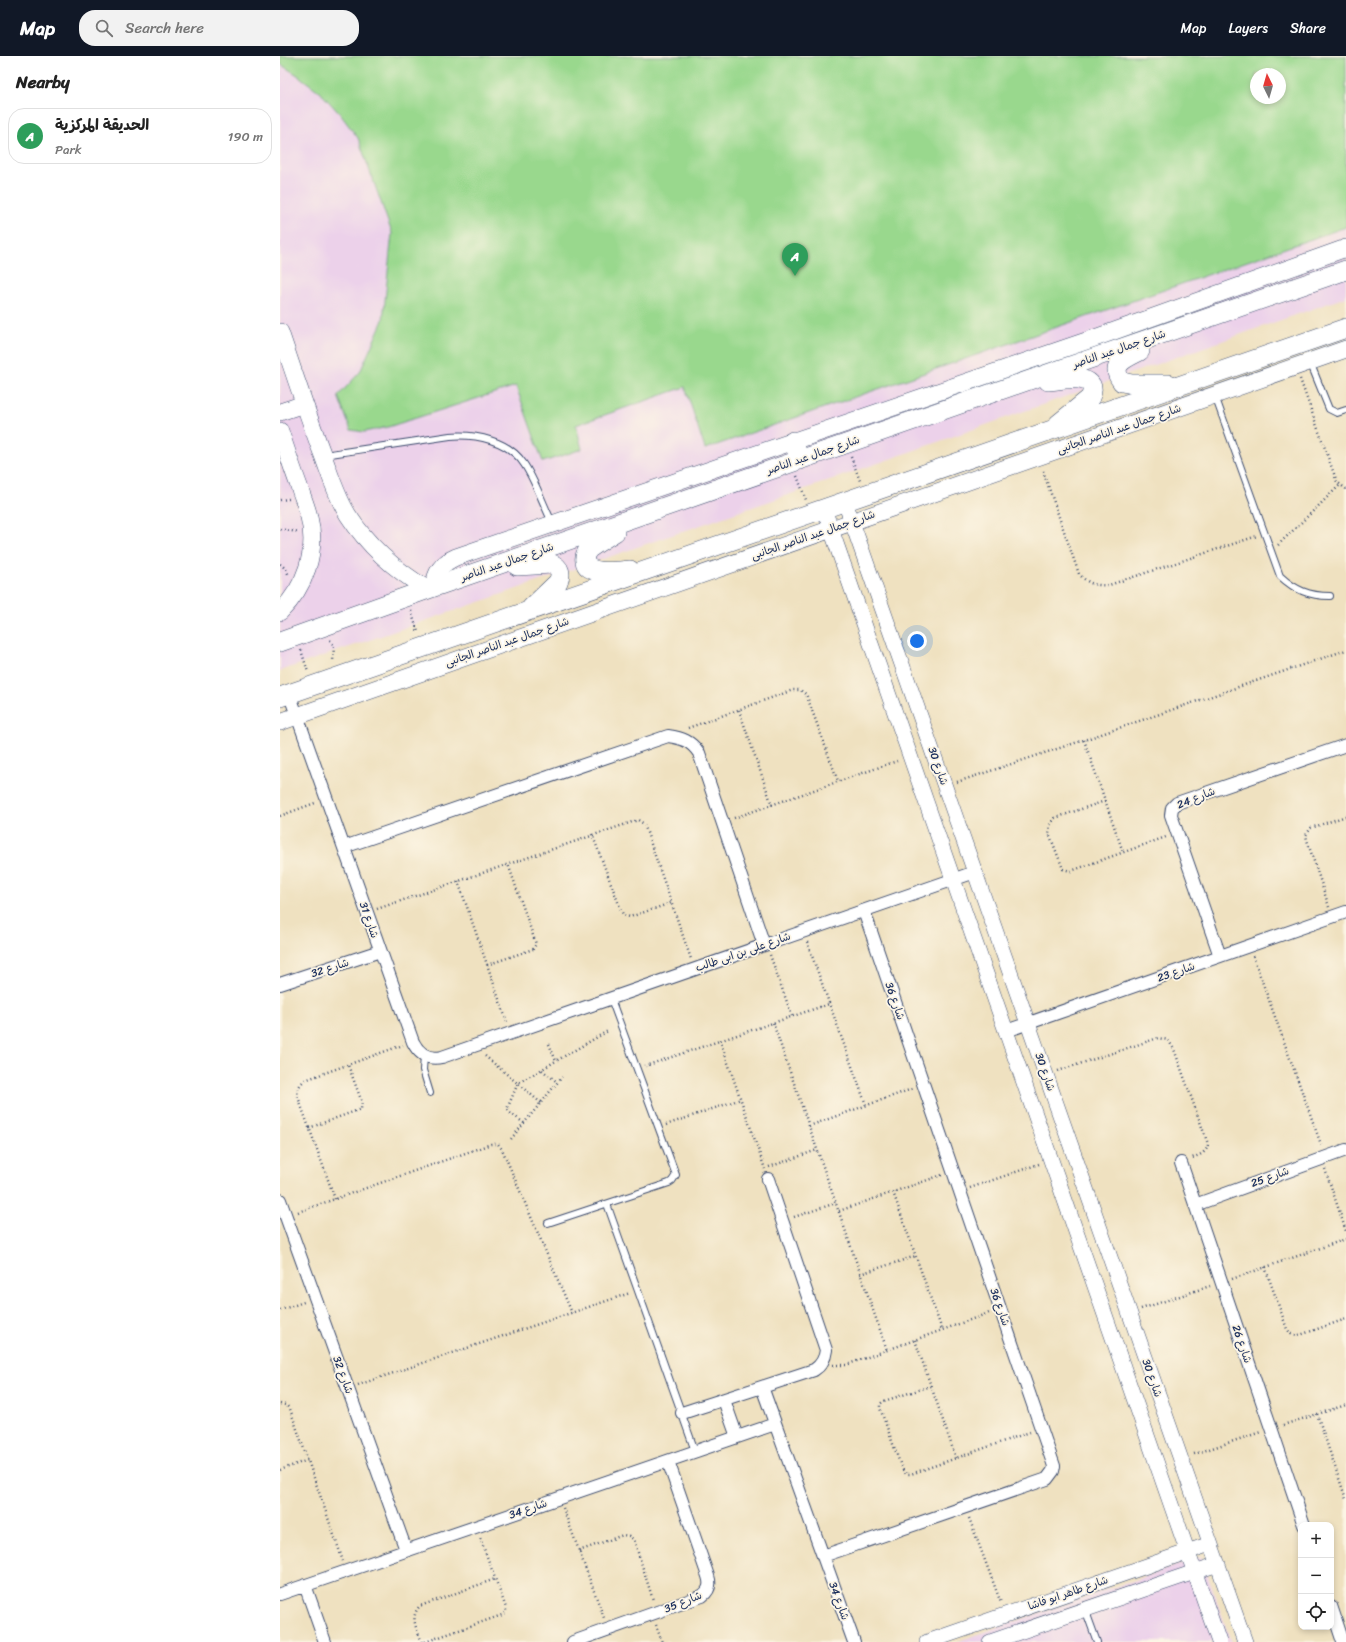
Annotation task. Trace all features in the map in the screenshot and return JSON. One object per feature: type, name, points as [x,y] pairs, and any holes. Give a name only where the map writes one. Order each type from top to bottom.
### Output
[{"type":"main road","points":[[280,332],[304,404],[340,501],[367,540],[389,562],[401,572],[430,588],[439,569],[449,560],[1092,339],[1346,248]]},
{"type":"main road","name":"شارع جمال عبد الناصر","points":[[288,639],[430,588],[1346,270]]},
{"type":"main road","points":[[1182,328],[1120,362],[1117,366],[1117,372],[1122,382],[1127,384],[1185,384]]},
{"type":"main road","points":[[285,695],[818,512],[1346,328]]},
{"type":"main road","name":"شارع جمال عبد الناصر الجانبى","points":[[280,722],[852,521],[1039,458],[1346,349]]},
{"type":"main road","points":[[1016,385],[1079,378],[1089,383],[1092,393],[1090,398],[1048,432]]},
{"type":"main road","points":[[280,412],[304,404]]},
{"type":"main road","points":[[280,431],[309,517],[312,544],[311,557],[302,582],[296,594],[280,612]]},
{"type":"main road","points":[[793,441],[796,461]]},
{"type":"main road","points":[[638,517],[589,549],[585,555],[585,561],[590,569],[596,571],[649,570]]},
{"type":"main road","points":[[490,568],[548,564],[556,565],[560,575],[558,582],[527,612]]},
{"type":"street","name":"شارع 30","points":[[846,502],[1245,1642]]},
{"type":"street","name":"شارع 30","points":[[818,512],[831,529],[1219,1642]]},
{"type":"street","name":"شارع 31","points":[[285,695],[297,716],[413,1042],[415,1047],[424,1056]]},
{"type":"street","points":[[344,847],[668,736],[686,740],[694,745],[699,753],[765,945]]},
{"type":"street","name":"شارع 24","points":[[1220,956],[1177,833],[1171,812],[1172,808],[1177,803],[1346,745]]},
{"type":"street","name":"شارع على بن ابى طالب","points":[[512,1033],[975,872]]},
{"type":"street","name":"شارع 36","points":[[823,1556],[1047,1479],[1053,1471],[1053,1461],[1042,1428],[864,911]]},
{"type":"street","name":"شارع 23","points":[[1006,1031],[1346,912]]},
{"type":"street","name":"شارع 32","points":[[280,984],[380,951]]},
{"type":"street","points":[[424,1056],[436,1058],[442,1057],[512,1033]]},
{"type":"street","name":"شارع 25","points":[[1195,1205],[1346,1150]]},
{"type":"street","name":"شارع 26","points":[[1180,1163],[1303,1522]]},
{"type":"street","points":[[682,1413],[814,1370],[823,1361],[826,1350],[766,1173]]},
{"type":"street","name":"شارع 32","points":[[280,1200],[406,1550]]},
{"type":"street","name":"شارع 34","points":[[762,1387],[854,1642]]},
{"type":"street","points":[[724,1400],[737,1437]]},
{"type":"street","name":"شارع 34","points":[[280,1594],[775,1424]]},
{"type":"street","name":"شارع 35","points":[[573,1642],[702,1596],[708,1590],[710,1585],[708,1576],[668,1461]]},
{"type":"street","name":"شارع طاهر ابو فاشا","points":[[927,1642],[1210,1544]]},
{"type":"street","name":"شارع طاهر ابو فاشا","points":[[990,1642],[1218,1564]]},
{"type":"street","points":[[305,1585],[325,1642]]},
{"type":"street","points":[[1334,1615],[1343,1642]]},
{"type":"lane","points":[[1303,364],[1329,409],[1336,413],[1346,410]]},
{"type":"lane","points":[[1215,396],[1280,576],[1290,586],[1302,592],[1316,596],[1330,596]]},
{"type":"lane","points":[[323,455],[450,436],[466,435],[483,437],[508,449],[524,463],[553,524]]},
{"type":"lane","points":[[548,1223],[669,1183],[674,1178],[675,1171],[611,998]]},
{"type":"lane","points":[[424,1056],[423,1070],[430,1093]]},
{"type":"lane","points":[[607,1204],[695,1451]]},
{"type":"lane","points":[[1086,1609],[1097,1642]]},
{"type":"path","points":[[1303,364],[1337,482],[1346,489]]},
{"type":"path","points":[[846,444],[866,495]]},
{"type":"path","points":[[1039,458],[1079,574],[1084,580],[1091,584],[1099,586],[1109,585],[1265,533]]},
{"type":"path","points":[[796,461],[818,512]]},
{"type":"path","points":[[1271,551],[1340,484]]},
{"type":"path","points":[[291,494],[294,501]]},
{"type":"path","points":[[299,526],[299,539]]},
{"type":"path","points":[[280,529],[299,532]]},
{"type":"path","points":[[280,564],[286,569],[289,578]]},
{"type":"path","points":[[287,581],[291,572]]},
{"type":"path","points":[[406,597],[423,647]]},
{"type":"path","points":[[316,629],[328,638],[334,646],[334,658],[329,680]]},
{"type":"path","points":[[288,639],[312,686]]},
{"type":"path","points":[[945,786],[1346,650]]},
{"type":"path","points":[[668,736],[797,689],[804,691],[806,694],[838,781]]},
{"type":"path","points":[[739,710],[772,805]]},
{"type":"path","points":[[1084,740],[1123,852]]},
{"type":"path","points":[[722,822],[910,756]]},
{"type":"path","points":[[280,816],[327,799]]},
{"type":"path","points":[[1105,801],[1055,818],[1050,825],[1049,833],[1065,871],[1071,871],[1177,833]]},
{"type":"path","points":[[1332,917],[1306,835],[1311,828],[1346,816]]},
{"type":"path","points":[[367,913],[635,820],[642,822],[695,969]]},
{"type":"path","points":[[592,834],[623,915],[630,917],[671,903]]},
{"type":"path","points":[[487,965],[533,949],[536,944],[508,864]]},
{"type":"path","points":[[458,881],[512,1033]]},
{"type":"path","points":[[803,932],[866,1105]]},
{"type":"path","points":[[765,945],[792,1016]]},
{"type":"path","points":[[1250,946],[1323,1158],[1346,1231]]},
{"type":"path","points":[[637,1069],[829,1004]]},
{"type":"path","points":[[773,1023],[887,1350]]},
{"type":"path","points":[[524,1123],[507,1109],[518,1083],[608,1031]]},
{"type":"path","points":[[1046,1075],[1158,1038],[1168,1040],[1174,1049],[1208,1144],[1208,1147],[1204,1153],[1180,1163]]},
{"type":"path","points":[[720,1040],[766,1173],[817,1150]]},
{"type":"path","points":[[335,1199],[297,1093],[299,1086],[304,1080],[413,1042]]},
{"type":"path","points":[[549,1044],[556,1061]]},
{"type":"path","points":[[474,1046],[541,1103]]},
{"type":"path","points":[[309,1128],[360,1109],[362,1102],[348,1065]]},
{"type":"path","points":[[542,1070],[557,1082]]},
{"type":"path","points":[[511,1139],[562,1077]]},
{"type":"path","points":[[809,1126],[924,1085]]},
{"type":"path","points":[[658,1128],[741,1099]]},
{"type":"path","points":[[286,1216],[491,1144],[498,1144],[502,1149],[572,1313]]},
{"type":"path","points":[[960,1192],[1051,1160]]},
{"type":"path","points":[[838,1211],[953,1171]]},
{"type":"path","points":[[893,1192],[942,1330]]},
{"type":"path","points":[[782,1221],[836,1203]]},
{"type":"path","points":[[1129,1313],[1265,1268],[1346,1239]]},
{"type":"path","points":[[860,1274],[916,1256]]},
{"type":"path","points":[[1265,1268],[1287,1329],[1291,1334],[1300,1335],[1346,1319]]},
{"type":"path","points":[[348,1389],[638,1290]]},
{"type":"path","points":[[280,1310],[315,1298]]},
{"type":"path","points":[[823,1361],[830,1365],[838,1366],[1001,1309]]},
{"type":"path","points":[[915,1340],[956,1458]]},
{"type":"path","points":[[931,1386],[884,1401],[880,1404],[880,1408],[905,1473],[911,1474],[1042,1428]]},
{"type":"path","points":[[280,1404],[286,1405],[290,1409],[347,1571]]},
{"type":"path","points":[[1317,1414],[1346,1499]]},
{"type":"path","points":[[280,1470],[308,1460]]},
{"type":"path","points":[[559,1498],[608,1630]]},
{"type":"path","points":[[965,1507],[1006,1615]]},
{"type":"path","points":[[476,1526],[506,1608],[505,1613],[423,1642],[414,1619],[416,1609],[420,1606],[495,1579]]},
{"type":"path","points":[[578,1551],[623,1535],[629,1536],[634,1540],[662,1642]]},
{"type":"shaded area","points":[[280,56],[1346,56],[1346,297],[825,482],[280,671]]},
{"type":"shaded area","points":[[1201,1557],[1231,1642],[956,1642]]},
{"type":"green space","points":[[280,56],[1346,56],[1346,227],[705,449],[685,387],[576,425],[582,449],[543,462],[516,386],[388,427],[364,432],[351,430],[338,396],[360,372],[383,320],[392,233],[358,138],[340,114],[320,92],[280,64]]},
{"type":"place","name":"الحديقة المركزية","points":[[795,276]]}]
